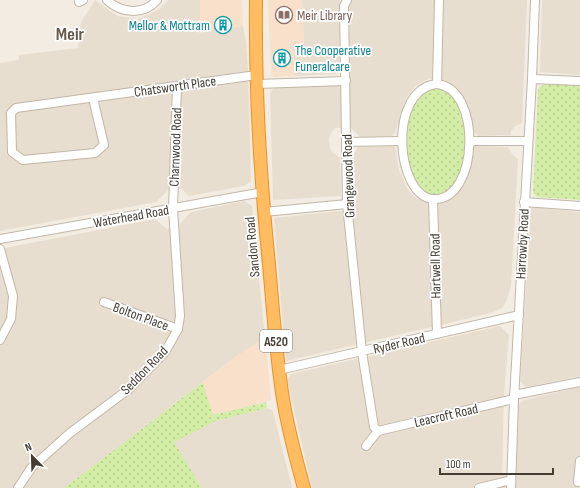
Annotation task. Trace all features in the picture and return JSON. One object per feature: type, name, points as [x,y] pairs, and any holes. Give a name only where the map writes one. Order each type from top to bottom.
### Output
[{"type":"highway","name":"Sandon Road","points":[[256,0],[257,80],[264,212],[279,370],[288,426],[304,488]]},
{"type":"street","points":[[107,0],[124,10],[132,11],[148,8],[157,0]]},
{"type":"street","name":"Grangewood Road","points":[[347,0],[344,6],[348,204],[362,352]]},
{"type":"street","points":[[437,84],[439,0]]},
{"type":"street","name":"Harrowby Road","points":[[511,484],[514,397],[535,0]]},
{"type":"street","points":[[532,78],[580,81]]},
{"type":"street","name":"Chatsworth Place","points":[[93,98],[104,145],[95,153],[23,160],[12,152],[11,113],[16,108],[177,86],[257,80],[346,81]]},
{"type":"street","points":[[437,84],[448,87],[459,99],[466,118],[470,141],[468,158],[457,187],[444,197],[433,199],[421,193],[412,181],[404,161],[401,141],[404,121],[415,97],[420,90],[437,84]]},
{"type":"street","name":"Charnwood Road","points":[[173,209],[177,86]]},
{"type":"street","points":[[347,142],[401,141]]},
{"type":"street","points":[[470,141],[528,141]]},
{"type":"street","name":"Waterhead Road","points":[[0,239],[263,192]]},
{"type":"street","name":"Hartwell Road","points":[[433,199],[437,334]]},
{"type":"street","points":[[524,202],[580,206]]},
{"type":"street","points":[[264,212],[348,204]]},
{"type":"street","name":"Seddon Road","points":[[18,488],[31,468],[64,438],[129,389],[164,352],[178,329],[180,316],[173,209]]},
{"type":"street","points":[[0,250],[13,296],[11,319],[0,340]]},
{"type":"street","name":"Bolton Place","points":[[104,302],[178,329]]},
{"type":"street","name":"Ryder Road","points":[[279,370],[519,315]]},
{"type":"street","points":[[362,352],[374,426],[378,431],[366,446]]},
{"type":"street","name":"Leacroft Road","points":[[378,431],[580,382]]},
{"type":"street","points":[[578,482],[580,461]]},
{"type":"street","points":[[479,488],[511,484]]},
{"type":"shaded area","points":[[95,0],[117,16],[138,19],[158,10],[169,0],[200,0],[198,33],[243,26],[248,70],[251,181],[244,186],[189,196],[181,188],[168,190],[156,202],[0,231],[0,63],[19,60],[19,55],[78,48],[81,22]]},
{"type":"shaded area","points":[[200,0],[242,0],[243,26],[198,33]]},
{"type":"shaded area","points":[[268,0],[302,0],[304,44],[294,45],[295,76],[274,77],[271,74]]},
{"type":"shaded area","points":[[302,0],[340,0],[339,72],[336,74],[295,76],[294,45],[304,44]]},
{"type":"shaded area","points":[[353,0],[527,0],[522,123],[515,126],[511,131],[511,135],[478,136],[474,132],[464,102],[457,89],[445,80],[429,79],[415,86],[406,99],[395,133],[392,136],[360,137],[350,127],[335,128],[331,133],[329,139],[330,148],[332,152],[340,158],[341,196],[273,200],[270,93],[274,88],[336,86],[349,84],[346,7]]},
{"type":"shaded area","points":[[542,0],[580,0],[580,75],[540,72]]},
{"type":"shaded area","points":[[395,146],[399,170],[408,190],[416,198],[427,202],[429,205],[443,203],[443,201],[453,197],[460,186],[471,149],[476,146],[508,147],[512,154],[518,159],[511,286],[507,300],[502,308],[491,313],[286,361],[274,218],[350,210],[348,157],[355,153],[358,147]]},
{"type":"shaded area","points":[[244,201],[252,206],[265,338],[234,358],[64,488],[0,488],[0,249],[155,219],[167,229],[179,225],[191,212]]},
{"type":"shaded area","points":[[531,207],[580,212],[580,376],[526,387],[520,381]]},
{"type":"shaded area","points":[[500,326],[509,335],[504,395],[502,474],[511,480],[511,488],[312,488],[287,380],[291,374]]},
{"type":"shaded area","points":[[265,338],[271,400],[213,415],[203,382],[234,358]]},
{"type":"shaded area","points":[[580,387],[580,488],[516,488],[518,405],[524,400]]},
{"type":"shaded area","points":[[267,408],[273,411],[292,488],[202,488],[173,442],[216,421]]},
{"type":"green space","points":[[545,84],[580,86],[580,200],[537,197],[533,193],[538,90]]},
{"type":"green space","points":[[441,88],[452,95],[461,111],[466,132],[466,143],[460,175],[452,188],[440,194],[427,192],[417,183],[410,169],[407,150],[407,131],[411,113],[418,98],[429,89]]},
{"type":"green space","points":[[203,382],[213,415],[266,402],[267,408],[216,421],[174,442],[202,488],[64,488]]},
{"type":"place","name":"Meir Library","points":[[284,15]]},
{"type":"place","name":"Mellor & Mottram","points":[[223,25]]},
{"type":"place","name":"The Cooperative Funeralcare","points":[[282,58]]},
{"type":"district","name":"Meir","points":[[70,34]]}]
